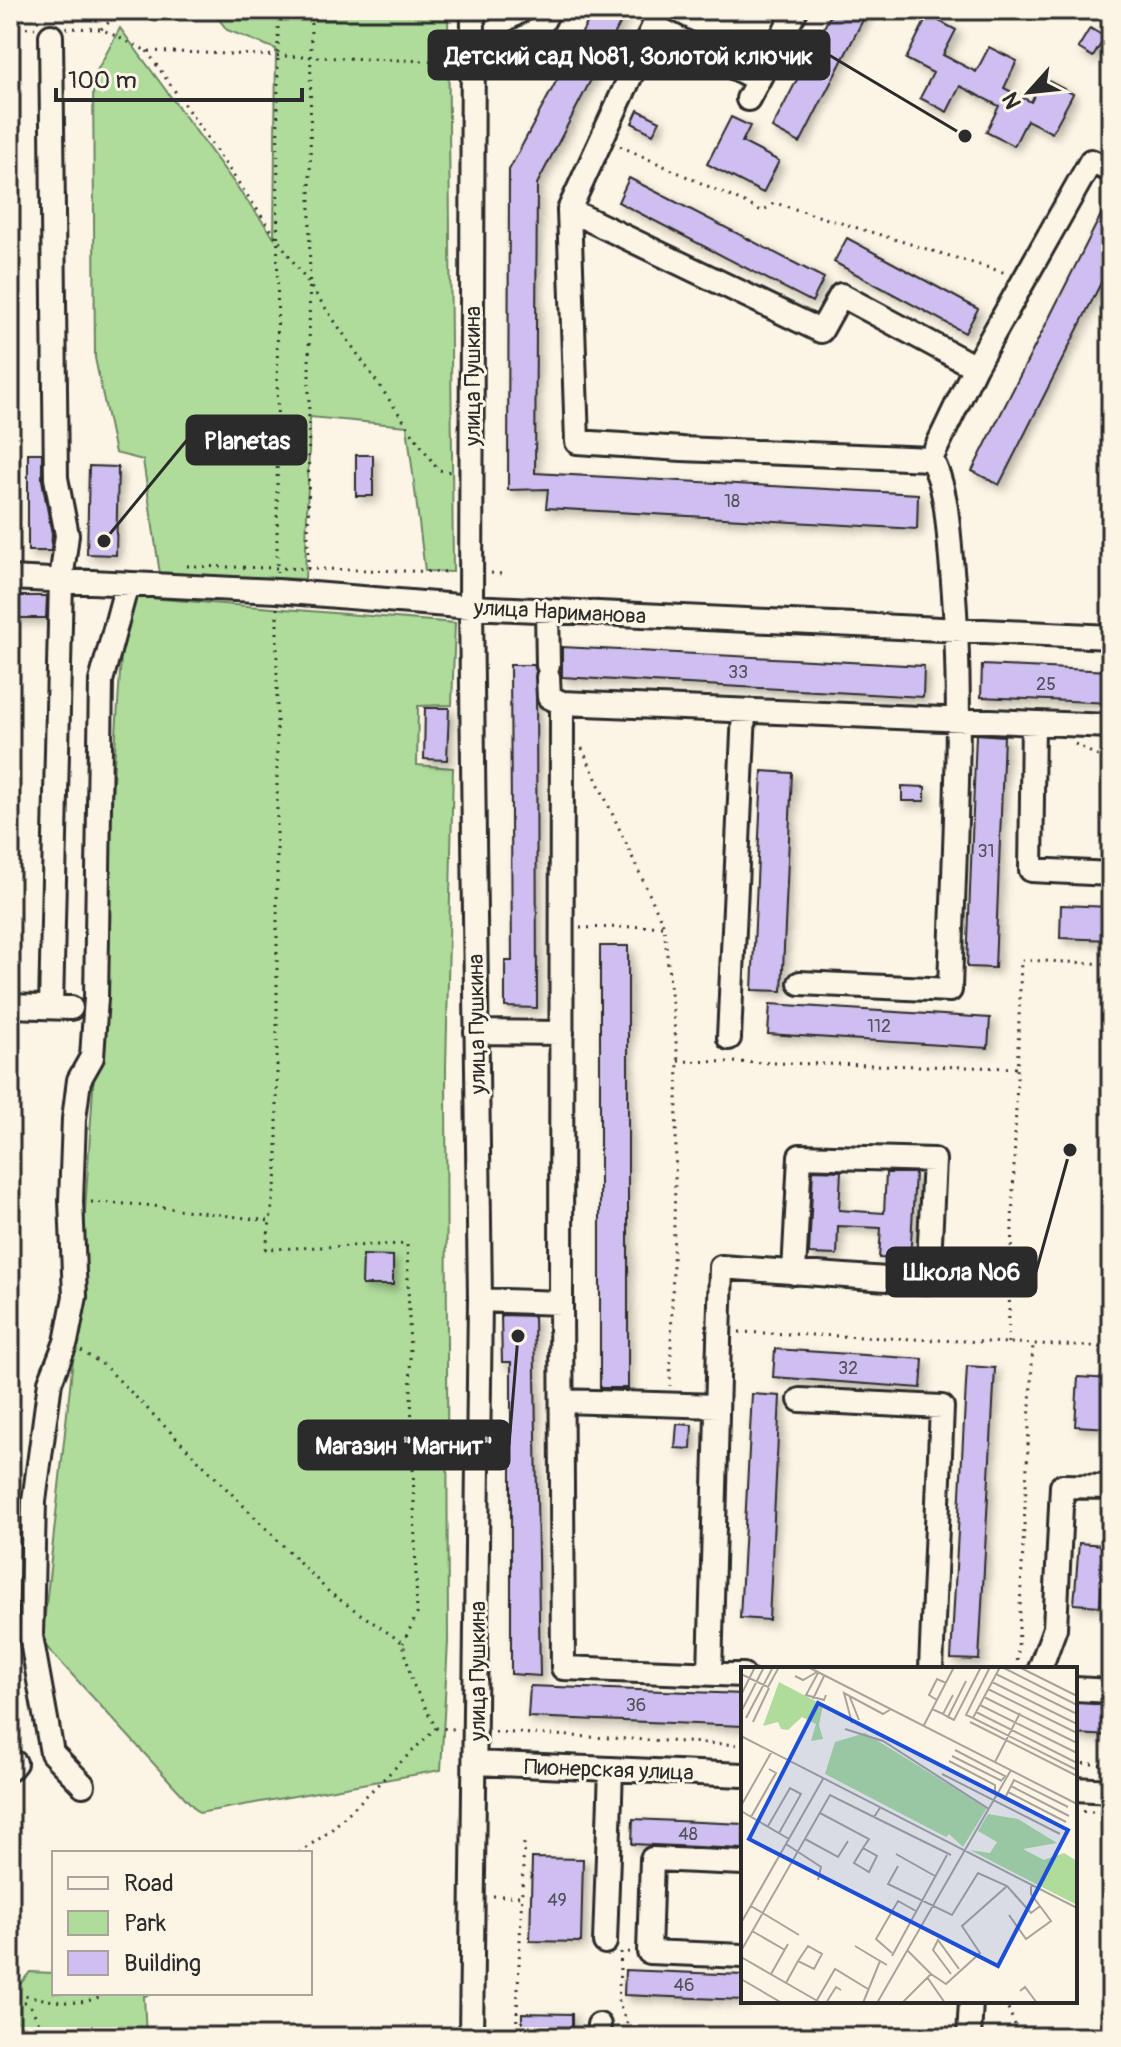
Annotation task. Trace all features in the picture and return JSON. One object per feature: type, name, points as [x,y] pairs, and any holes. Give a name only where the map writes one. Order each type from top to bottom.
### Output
[{"type":"street","name":"улица Пушкина","points":[[471,2037],[480,1300],[471,607],[473,10]]},
{"type":"street","points":[[473,62],[493,56],[539,29],[549,10]]},
{"type":"street","points":[[796,10],[753,90],[658,18],[569,210],[577,442],[931,459]]},
{"type":"street","points":[[10,1006],[61,1008],[61,581],[67,535],[56,478],[49,31]]},
{"type":"street","points":[[931,459],[975,367],[1091,161],[1111,171]]},
{"type":"street","points":[[569,210],[821,331],[841,295],[975,367]]},
{"type":"street","points":[[800,983],[950,990],[958,629],[939,473],[931,459]]},
{"type":"street","name":"улица Нариманова","points":[[10,578],[127,584],[277,579],[471,607],[1111,637]]},
{"type":"street","points":[[83,1785],[52,1753],[31,1636],[34,1501],[50,1382],[66,1342],[75,1296],[71,1201],[79,1080],[92,1057],[96,998],[101,681],[127,584]]},
{"type":"street","points":[[547,611],[549,697],[562,703],[1111,726]]},
{"type":"street","points":[[562,703],[563,1668],[741,1675]]},
{"type":"street","points":[[729,1038],[744,712]]},
{"type":"street","points":[[1033,723],[1031,870],[1111,874]]},
{"type":"street","points":[[476,1032],[562,1033]]},
{"type":"street","points":[[710,1673],[721,1267],[794,1273],[928,1282],[934,1160],[800,1156],[794,1273]]},
{"type":"street","points":[[480,1300],[561,1303]]},
{"type":"street","points":[[800,1400],[942,1407],[931,1667]]},
{"type":"street","points":[[562,1401],[717,1406]]},
{"type":"street","points":[[1041,1667],[1055,1628],[1062,1486],[1111,1487]]},
{"type":"street","points":[[1077,1689],[1111,1691]]},
{"type":"street","name":"Пионерская улица","points":[[476,1763],[741,1775]]},
{"type":"street","points":[[605,1942],[611,1769]]},
{"type":"street","points":[[1077,1789],[1111,1791]]},
{"type":"street","points":[[741,1863],[652,1859],[649,1952],[741,1956]]},
{"type":"street","points":[[969,2037],[971,2003]]},
{"type":"path","points":[[101,29],[123,10]]},
{"type":"path","points":[[278,10],[277,1173],[266,1249],[407,1244],[417,1614],[403,1643],[412,1682],[436,1728]]},
{"type":"path","points":[[308,569],[311,10]]},
{"type":"path","points":[[10,27],[49,31],[101,29],[147,51],[473,62]]},
{"type":"path","points":[[147,51],[438,470],[472,473]]},
{"type":"path","points":[[602,138],[762,211],[775,203],[1025,279]]},
{"type":"path","points":[[186,566],[277,579],[308,569],[503,574]]},
{"type":"path","points":[[581,745],[664,926],[678,1061],[670,1394]]},
{"type":"path","points":[[562,928],[664,926]]},
{"type":"path","points":[[1008,1343],[1021,960],[1111,964]]},
{"type":"path","points":[[678,1061],[1018,1068]]},
{"type":"path","points":[[71,1201],[145,1205],[270,1221]]},
{"type":"path","points":[[719,1331],[1111,1347]]},
{"type":"path","points":[[66,1342],[105,1366],[330,1593],[403,1643]]},
{"type":"path","points":[[1017,1667],[1033,1344]]},
{"type":"path","points":[[302,1851],[330,1831],[436,1728],[741,1745]]},
{"type":"path","points":[[1077,1763],[1111,1765]]},
{"type":"path","points":[[1077,1811],[1111,1813]]},
{"type":"path","points":[[516,2037],[524,1843]]},
{"type":"path","points":[[493,1896],[522,1896]]},
{"type":"path","points":[[633,2037],[618,2002],[621,1952],[649,1952]]},
{"type":"path","points":[[10,1993],[70,2003],[102,1995]]},
{"type":"path","points":[[10,1993],[30,2005],[46,2037]]},
{"type":"path","points":[[1006,2003],[1020,2037]]},
{"type":"green space","points":[[212,10],[448,10],[453,572],[425,571],[407,426],[310,417],[305,579],[160,574],[143,460],[115,453],[95,358],[93,78],[120,28],[274,237],[276,49],[227,30]]},
{"type":"green space","points":[[125,596],[455,623],[452,705],[418,706],[417,765],[453,768],[446,1067],[448,1642],[441,1770],[199,1813],[42,1642],[79,1304]]},
{"type":"green space","points":[[30,1972],[52,1973],[52,1995],[148,1995],[144,1996],[146,2037],[10,2037],[10,1996]]},
{"type":"building","points":[[594,10],[627,10],[537,184],[535,473],[918,494],[917,529],[546,508],[548,489],[508,490],[509,170]]},
{"type":"building","points":[[833,10],[868,10],[800,143],[772,128]]},
{"type":"building","points":[[928,15],[956,30],[943,55],[976,72],[989,47],[1017,61],[1004,88],[1031,102],[1043,78],[1073,94],[1052,133],[1027,120],[1014,146],[986,132],[999,106],[960,86],[947,112],[920,98],[933,73],[906,59]]},
{"type":"building","points":[[1090,28],[1105,37],[1093,57],[1078,48]]},
{"type":"building","points":[[638,110],[660,121],[653,134],[632,123]]},
{"type":"building","points":[[731,117],[750,126],[742,142],[779,161],[763,193],[707,164]]},
{"type":"building","points":[[629,178],[824,278],[812,302],[618,202]]},
{"type":"building","points":[[1111,195],[1111,263],[999,485],[972,471]]},
{"type":"building","points":[[847,238],[978,309],[965,333],[834,262]]},
{"type":"building","points":[[28,453],[42,453],[42,480],[52,534],[51,551],[28,551]]},
{"type":"building","points":[[356,455],[373,455],[373,496],[356,496]]},
{"type":"building","points":[[89,466],[118,467],[116,555],[87,554]]},
{"type":"building","points":[[13,596],[47,596],[46,618],[14,618]]},
{"type":"building","points":[[562,647],[924,666],[923,697],[562,677]]},
{"type":"building","points":[[510,665],[534,665],[536,671],[537,1008],[505,1007],[505,961],[512,961]]},
{"type":"building","points":[[982,665],[1111,671],[1111,703],[981,697]]},
{"type":"building","points":[[425,708],[449,708],[447,760],[424,759]]},
{"type":"building","points":[[976,734],[1004,736],[995,968],[967,967]]},
{"type":"building","points":[[762,771],[792,773],[782,991],[752,990]]},
{"type":"building","points":[[902,786],[925,787],[925,801],[902,801]]},
{"type":"building","points":[[1061,905],[1111,907],[1111,940],[1060,938]]},
{"type":"building","points":[[600,946],[628,946],[628,1388],[600,1388]]},
{"type":"building","points":[[770,1004],[990,1018],[988,1048],[768,1034]]},
{"type":"building","points":[[813,1170],[841,1171],[839,1210],[884,1213],[886,1173],[915,1173],[910,1260],[879,1258],[881,1228],[838,1226],[837,1255],[809,1254]]},
{"type":"building","points":[[363,1255],[393,1256],[393,1285],[362,1285]]},
{"type":"building","points":[[501,1315],[534,1316],[540,1676],[511,1674],[511,1362],[502,1362]]},
{"type":"building","points":[[775,1349],[923,1359],[921,1388],[773,1377]]},
{"type":"building","points":[[967,1366],[995,1368],[979,1660],[951,1659]]},
{"type":"building","points":[[1078,1377],[1111,1379],[1111,1428],[1075,1426]]},
{"type":"building","points":[[752,1394],[780,1396],[769,1620],[740,1618]]},
{"type":"building","points":[[677,1424],[692,1425],[691,1449],[675,1448]]},
{"type":"building","points":[[1079,1543],[1104,1545],[1100,1606],[1074,1604]]},
{"type":"building","points":[[530,1686],[741,1694],[741,1726],[528,1717]]},
{"type":"building","points":[[1077,1703],[1111,1705],[1111,1736],[1077,1734]]},
{"type":"building","points":[[633,1819],[741,1824],[741,1849],[632,1844]]},
{"type":"building","points":[[532,1858],[583,1859],[581,1942],[530,1941]]},
{"type":"building","points":[[625,1970],[741,1975],[741,2000],[624,1995]]},
{"type":"building","points":[[522,2013],[572,2014],[572,2037],[522,2037]]},
{"type":"place","name":"Детский сад №81, Золотой ключик","points":[[965,136]]},
{"type":"place","name":"Planetas","points":[[104,541]]},
{"type":"place","name":"Школа №6","points":[[1070,1150]]},
{"type":"place","name":"Магазин \"Магнит\"","points":[[518,1336]]}]
